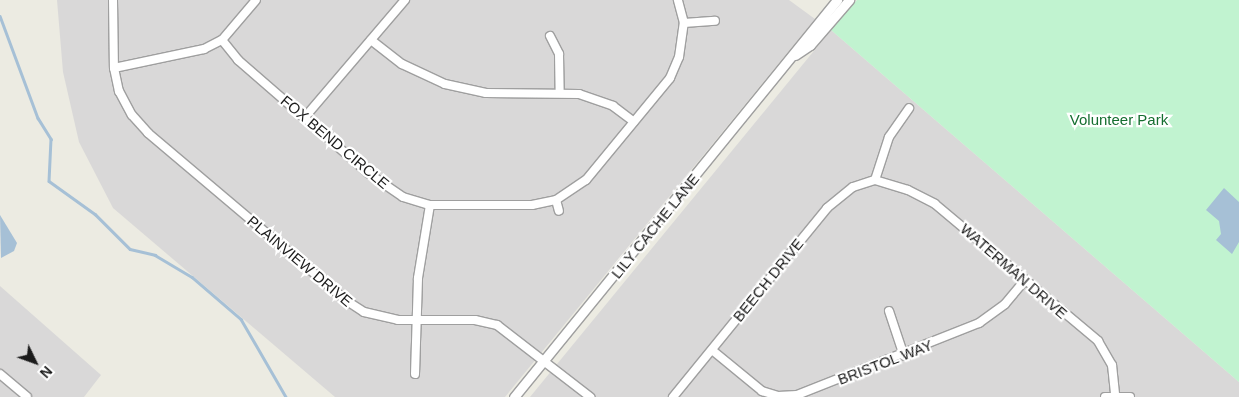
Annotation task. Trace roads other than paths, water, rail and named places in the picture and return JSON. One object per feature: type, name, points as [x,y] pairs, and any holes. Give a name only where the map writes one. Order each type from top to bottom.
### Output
[{"type":"street","name":"PLAINVIEW DRIVE","points":[[113,0],[114,68],[119,91],[148,133],[347,301],[382,317],[416,320],[475,320],[497,325],[545,360],[590,397]]},
{"type":"street","points":[[114,68],[182,56],[222,40],[256,0]]},
{"type":"street","points":[[305,117],[405,0]]},
{"type":"street","name":"FOX BEND CIRCLE","points":[[222,40],[238,60],[385,186],[430,205],[532,205],[556,200],[586,180],[674,70],[684,23],[678,0]]},
{"type":"street","name":"LILY CACHE LANE","points":[[514,397],[795,56],[803,40],[837,0]]},
{"type":"street","name":"LILY CACHE LANE","points":[[795,56],[810,45],[849,0]]},
{"type":"street","points":[[684,23],[715,21]]},
{"type":"street","points":[[550,36],[559,54],[560,92]]},
{"type":"street","points":[[371,40],[402,64],[445,84],[486,93],[560,92],[601,100],[634,122]]},
{"type":"street","points":[[875,180],[889,137],[909,108]]},
{"type":"street","name":"WATERMAN DRIVE","points":[[875,180],[908,190],[935,204],[1104,349],[1112,366],[1115,396]]},
{"type":"street","name":"BEECH DRIVE","points":[[673,397],[827,208],[853,187],[875,180]]},
{"type":"street","points":[[556,200],[559,212]]},
{"type":"street","points":[[415,374],[418,278],[430,205]]},
{"type":"street","name":"BRISTOL WAY","points":[[712,350],[762,391],[778,396],[797,395],[904,356],[979,323],[1005,304],[1024,280]]},
{"type":"street","points":[[889,310],[904,356]]},
{"type":"street","points":[[0,374],[27,397]]},
{"type":"street","points":[[1105,397],[1130,397]]},
{"type":"water","points":[[1224,188],[1239,202],[1239,242],[1232,254],[1216,240],[1221,234],[1219,221],[1206,210]]},
{"type":"water","points":[[0,215],[17,243],[14,251],[1,258]]},
{"type":"waterway","points":[[0,16],[38,118],[51,139],[49,181],[95,214],[130,249],[155,255],[192,277],[241,319],[286,397]]},
{"type":"park label","name":"Volunteer Park","points":[[1119,120]]}]
